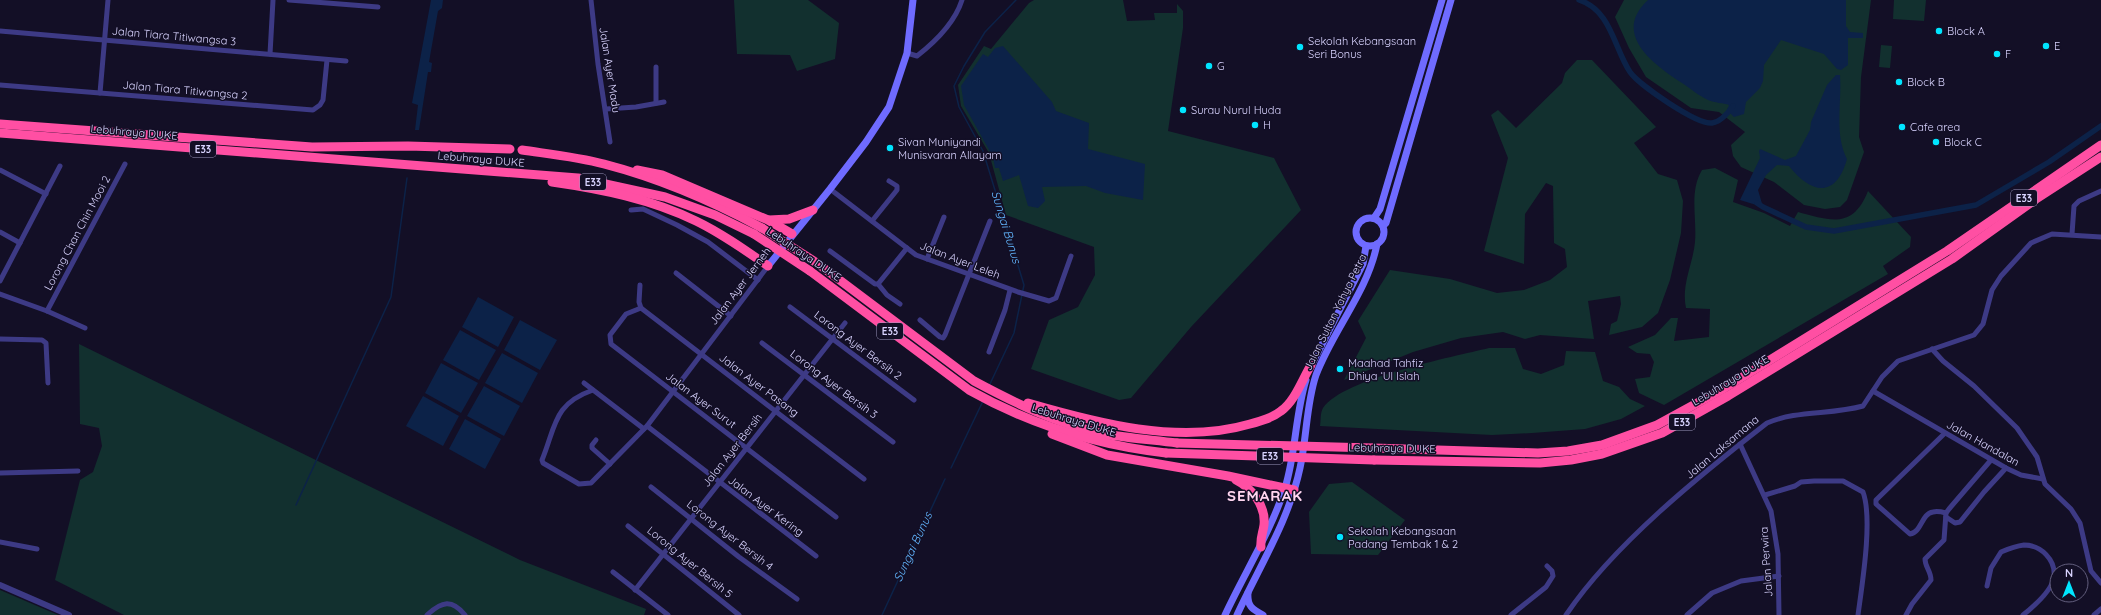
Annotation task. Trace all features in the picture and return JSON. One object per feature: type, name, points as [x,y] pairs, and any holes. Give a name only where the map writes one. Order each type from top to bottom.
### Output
[{"type":"highway","name":"Lebuhraya DUKE","points":[[0,124],[312,147],[408,146],[510,149]]},
{"type":"highway","name":"Lebuhraya DUKE","points":[[0,133],[406,166],[578,178],[665,197],[715,215],[754,234],[810,271],[969,390],[1021,417],[1101,443],[1166,453],[1374,460],[1540,463],[1571,460],[1602,454],[1655,436],[1728,396],[2101,157]]},
{"type":"highway","name":"Lebuhraya DUKE","points":[[522,150],[603,163],[662,183],[765,224],[974,381],[1007,398],[1064,423],[1104,434],[1177,443],[1538,453],[1568,451],[1602,445],[1657,425],[1724,388],[1950,255],[2101,145]]},
{"type":"highway","points":[[514,174],[586,187],[666,208],[696,221],[768,266]]},
{"type":"highway","points":[[765,224],[789,219],[813,210]]},
{"type":"highway","points":[[765,224],[792,234]]},
{"type":"highway","points":[[1007,398],[1062,413],[1148,429],[1177,432],[1235,429],[1274,417],[1283,410],[1290,403],[1311,366]]},
{"type":"highway","points":[[1021,417],[1046,432],[1107,455],[1228,476],[1289,489]]},
{"type":"highway","points":[[1228,476],[1251,491],[1260,504],[1264,520],[1260,535],[1261,546]]},
{"type":"main road","name":"Jalan Ayer Jerneh","points":[[768,266],[792,234],[830,189],[885,114],[897,85],[907,53],[913,0]]},
{"type":"main road","points":[[1383,226],[1374,218],[1380,209],[1442,0]]},
{"type":"main road","name":"Jalan Sultan Yahya Petra","points":[[1225,615],[1300,468],[1308,410],[1316,376],[1372,266],[1377,244],[1384,234],[1383,226],[1386,223],[1450,0]]},
{"type":"main road","name":"Jalan Sultan Yahya Petra","points":[[1366,246],[1357,238],[1356,228],[1364,219],[1374,218]]},
{"type":"main road","name":"Jalan Sultan Yahya Petra","points":[[1366,246],[1377,244]]},
{"type":"main road","name":"Jalan Sultan Yahya Petra","points":[[1236,615],[1282,521],[1289,489],[1300,402],[1311,366],[1363,264],[1366,246]]},
{"type":"main road","points":[[1248,591],[1248,605],[1263,615]]},
{"type":"main road","points":[[1231,603],[1236,615]]},
{"type":"street","points":[[100,92],[108,0]]},
{"type":"street","points":[[270,54],[274,0]]},
{"type":"street","points":[[289,0],[378,7]]},
{"type":"street","name":"Jalan Ayer Madu","points":[[591,0],[598,64],[610,142]]},
{"type":"street","points":[[907,53],[917,56],[926,49],[957,14],[962,0]]},
{"type":"street","name":"Jalan Tiara Titiwangsa 3","points":[[0,31],[346,62]]},
{"type":"street","name":"Jalan Tiara Titiwangsa 2","points":[[0,85],[313,110],[320,105],[323,100],[327,60]]},
{"type":"street","points":[[656,67],[656,103]]},
{"type":"street","points":[[606,109],[636,107],[664,102]]},
{"type":"street","name":"Lorong Chan Chin Mooi 2","points":[[48,311],[125,164]]},
{"type":"street","points":[[0,281],[60,166]]},
{"type":"street","points":[[0,170],[46,194]]},
{"type":"street","points":[[872,221],[897,190],[897,186],[889,181]]},
{"type":"street","name":"Jalan Ayer Leleh","points":[[830,189],[907,248],[927,259],[1010,290],[1048,301],[1056,298],[1071,256]]},
{"type":"street","points":[[2072,234],[2074,206],[2079,201],[2101,191]]},
{"type":"street","points":[[631,210],[643,209],[708,242],[758,280]]},
{"type":"street","points":[[927,259],[944,217]]},
{"type":"street","points":[[920,320],[940,337],[945,335],[990,221]]},
{"type":"street","points":[[0,232],[20,243]]},
{"type":"street","name":"Jalan Laksamana","points":[[1566,615],[1581,593],[1618,553],[1659,513],[1766,423],[1777,418],[1863,406],[1882,377],[1898,361],[1974,335],[1979,330],[1992,290],[2001,276],[2031,243],[2052,234],[2072,234],[2101,237]]},
{"type":"street","points":[[878,284],[907,248]]},
{"type":"street","points":[[830,251],[875,284],[878,284],[887,295],[900,304]]},
{"type":"street","name":"Jalan Ayer Jerneh","points":[[593,390],[571,400],[552,429],[542,460],[543,463],[579,484],[591,483],[645,428],[674,392],[768,266]]},
{"type":"street","points":[[676,273],[731,316]]},
{"type":"street","points":[[640,285],[639,302],[641,308]]},
{"type":"street","points":[[989,352],[1005,310],[1010,290]]},
{"type":"street","points":[[0,294],[48,311],[85,328]]},
{"type":"street","name":"Lorong Ayer Bersih 2","points":[[790,307],[914,400]]},
{"type":"street","name":"Jalan Ayer Surut","points":[[641,308],[626,314],[610,335],[611,344],[747,447],[836,517]]},
{"type":"street","name":"Jalan Ayer Pasang","points":[[641,308],[776,410],[864,479]]},
{"type":"street","name":"Jalan Ayer Bersih","points":[[635,590],[845,323]]},
{"type":"street","points":[[0,339],[42,340],[46,343],[48,384]]},
{"type":"street","name":"Lorong Ayer Bersih 3","points":[[762,343],[893,442]]},
{"type":"street","points":[[1932,349],[1943,361],[1974,386],[2017,428],[2037,457],[2042,479],[2071,509],[2080,523],[2091,572],[2101,582]]},
{"type":"street","name":"Jalan Ayer Kering","points":[[584,383],[816,556]]},
{"type":"street","name":"Jalan Handalan","points":[[1873,390],[1944,434],[2006,468],[2021,475],[2042,479]]},
{"type":"street","points":[[1944,434],[1876,500],[1876,504],[1910,534],[1916,531],[1928,514],[1933,512],[1946,515],[1955,523],[1960,522],[2006,468]]},
{"type":"street","points":[[596,440],[592,445],[592,448],[610,464]]},
{"type":"street","name":"Jalan Perwira","points":[[1740,444],[1771,511],[1776,532],[1779,576],[1779,615]]},
{"type":"street","points":[[1906,615],[1912,604],[1931,580],[1930,571],[1925,564],[1925,559],[1944,540],[1946,515],[1991,460]]},
{"type":"street","points":[[0,473],[78,471]]},
{"type":"street","points":[[1764,495],[1795,486],[1801,482],[1814,481],[1843,481],[1863,492],[1866,500],[1866,544],[1858,615]]},
{"type":"street","name":"Lorong Ayer Bersih 4","points":[[651,487],[739,557],[797,599]]},
{"type":"street","name":"Lorong Ayer Bersih 5","points":[[628,526],[739,615]]},
{"type":"street","points":[[0,542],[36,549]]},
{"type":"street","points":[[1987,586],[1992,568],[2000,552],[2024,545],[2035,547],[2046,554],[2053,564],[2054,579],[2044,596],[2023,615]]},
{"type":"street","points":[[1512,615],[1546,587],[1553,576],[1552,571],[1547,566]]},
{"type":"street","points":[[613,572],[668,615]]},
{"type":"street","points":[[1687,615],[1712,593],[1741,580],[1779,576]]},
{"type":"street","points":[[0,585],[69,615]]},
{"type":"street","points":[[427,615],[444,604],[458,606],[465,615]]},
{"type":"street","points":[[2094,615],[2101,608]]},
{"type":"green space","points":[[734,0],[808,0],[839,23],[835,59],[797,71],[790,55],[737,54]]},
{"type":"green space","points":[[1034,0],[1123,0],[1127,21],[1155,20],[1154,13],[1177,13],[1177,4],[1183,11],[1183,28],[1168,131],[1274,158],[1301,210],[1191,327],[1131,398],[1119,400],[1031,369],[1049,320],[1078,307],[1095,275],[1094,247],[1006,215],[989,153],[961,106],[958,85],[984,46],[991,49],[1029,3]]},
{"type":"green space","points":[[1624,0],[1871,0],[1861,77],[1859,137],[1864,152],[1847,200],[1840,207],[1825,209],[1804,205],[1774,182],[1741,167],[1733,156],[1731,145],[1745,132],[1719,112],[1691,108],[1646,77],[1629,48],[1615,17]]},
{"type":"green space","points":[[1894,0],[1926,0],[1924,21],[1893,19]]},
{"type":"green space","points":[[1881,45],[1892,46],[1890,68],[1879,67]]},
{"type":"green space","points":[[1577,60],[1592,60],[1656,127],[1634,143],[1658,174],[1677,180],[1683,201],[1681,233],[1670,280],[1658,313],[1642,327],[1609,335],[1611,324],[1617,321],[1621,304],[1620,296],[1588,301],[1594,339],[1540,335],[1525,339],[1503,332],[1461,338],[1413,352],[1344,380],[1366,338],[1358,321],[1390,270],[1450,279],[1497,293],[1524,290],[1550,280],[1567,267],[1565,249],[1554,243],[1553,186],[1546,183],[1525,214],[1524,264],[1484,251],[1508,158],[1491,115],[1498,110],[1516,128],[1562,83],[1565,73]]},
{"type":"green space","points":[[1715,168],[1738,180],[1733,202],[1764,213],[1790,226],[1798,212],[1831,219],[1848,217],[1855,212],[1862,203],[1868,191],[1911,237],[1910,247],[1883,266],[1888,274],[1664,405],[1639,393],[1635,379],[1650,377],[1654,362],[1650,354],[1637,353],[1628,347],[1655,335],[1671,318],[1678,318],[1674,341],[1709,337],[1710,309],[1686,308],[1685,291],[1695,242],[1694,205],[1698,178],[1702,170]]},
{"type":"green space","points":[[79,344],[520,560],[646,609],[644,615],[124,615],[55,580],[80,480],[93,472],[102,446],[99,428],[80,424]]},
{"type":"green space","points":[[1489,348],[1515,348],[1523,369],[1541,374],[1564,365],[1566,351],[1595,352],[1603,381],[1619,387],[1630,399],[1645,406],[1621,419],[1585,429],[1532,433],[1492,435],[1320,426],[1323,408],[1335,397],[1353,387],[1400,370]]},
{"type":"green space","points":[[1352,482],[1405,520],[1378,555],[1311,554],[1309,512],[1329,484]]},
{"type":"green space","points":[[0,590],[58,615],[0,615]]},
{"type":"water","points":[[431,0],[443,0],[442,8],[438,11],[429,62],[432,63],[431,72],[428,72],[419,130],[415,130],[418,105],[412,103]]},
{"type":"water","points":[[1648,0],[1846,0],[1846,26],[1850,32],[1863,33],[1863,38],[1848,38],[1848,65],[1841,70],[1837,69],[1824,54],[1781,40],[1764,65],[1763,81],[1760,88],[1746,102],[1744,114],[1734,117],[1727,110],[1729,105],[1711,101],[1701,96],[1671,76],[1649,58],[1641,48],[1635,36],[1634,25],[1638,13]]},
{"type":"water","points":[[1003,46],[1052,102],[1056,111],[1089,123],[1088,149],[1145,164],[1143,200],[1105,193],[1086,186],[1042,187],[1045,201],[1038,208],[1028,206],[1019,175],[1003,181],[999,168],[995,168],[993,157],[964,105],[961,86],[983,54],[988,57],[995,48]]},
{"type":"water","points":[[1836,75],[1840,75],[1839,118],[1841,139],[1847,159],[1837,181],[1830,186],[1822,188],[1815,187],[1806,183],[1789,166],[1777,165],[1766,175],[1758,190],[1763,207],[1740,200],[1760,158],[1760,149],[1785,160],[1796,156],[1810,130],[1811,122],[1827,85]]},
{"type":"water","points":[[478,297],[514,317],[498,347],[462,327]]},
{"type":"water","points":[[520,320],[557,340],[540,370],[504,350]]},
{"type":"water","points":[[460,330],[496,350],[479,380],[443,360]]},
{"type":"water","points":[[502,353],[538,373],[522,403],[485,383]]},
{"type":"water","points":[[441,363],[478,383],[461,413],[425,393]]},
{"type":"water","points":[[484,386],[520,406],[504,436],[467,416]]},
{"type":"water","points":[[423,396],[459,416],[443,446],[406,426]]},
{"type":"water","points":[[465,419],[501,439],[485,469],[449,449]]},
{"type":"waterway","name":"Sungai Bunus","points":[[989,386],[1014,333],[1024,285],[983,151],[959,107],[954,86],[964,66],[985,32],[1016,0]]},
{"type":"waterway","points":[[1579,0],[1590,5],[1605,21],[1630,72],[1644,86],[1682,111],[1705,122],[1712,123],[1718,121],[1727,114],[1733,106]]},
{"type":"waterway","points":[[1757,203],[1806,227],[1834,231],[1976,205],[2049,162],[2101,126]]},
{"type":"waterway","points":[[296,505],[391,297],[407,178]]},
{"type":"waterway","name":"Sungai Bunus","points":[[951,468],[983,401]]},
{"type":"waterway","name":"Sungai Bunus","points":[[882,615],[945,479]]},
{"type":"place","name":"Block A","points":[[1939,31]]},
{"type":"place","name":"E","points":[[2046,46]]},
{"type":"place","name":"Sekolah Kebangsaan Seri Bonus","points":[[1300,47]]},
{"type":"place","name":"F","points":[[1997,54]]},
{"type":"place","name":"G","points":[[1209,66]]},
{"type":"place","name":"Block B","points":[[1899,82]]},
{"type":"place","name":"Surau Nurul Huda","points":[[1183,110]]},
{"type":"place","name":"H","points":[[1255,125]]},
{"type":"place","name":"Cafe area","points":[[1902,127]]},
{"type":"place","name":"Block C","points":[[1936,142]]},
{"type":"place","name":"Sivan Muniyandi Munisvaran Allayam","points":[[890,148]]},
{"type":"place","name":"Maahad Tahfiz Dhiya ‘Ul Islah","points":[[1340,369]]},
{"type":"place","name":"Sekolah Kebangsaan Padang Tembak 1 & 2","points":[[1340,537]]},
{"type":"district","name":"SEMARAK","points":[[1265,496]]}]
